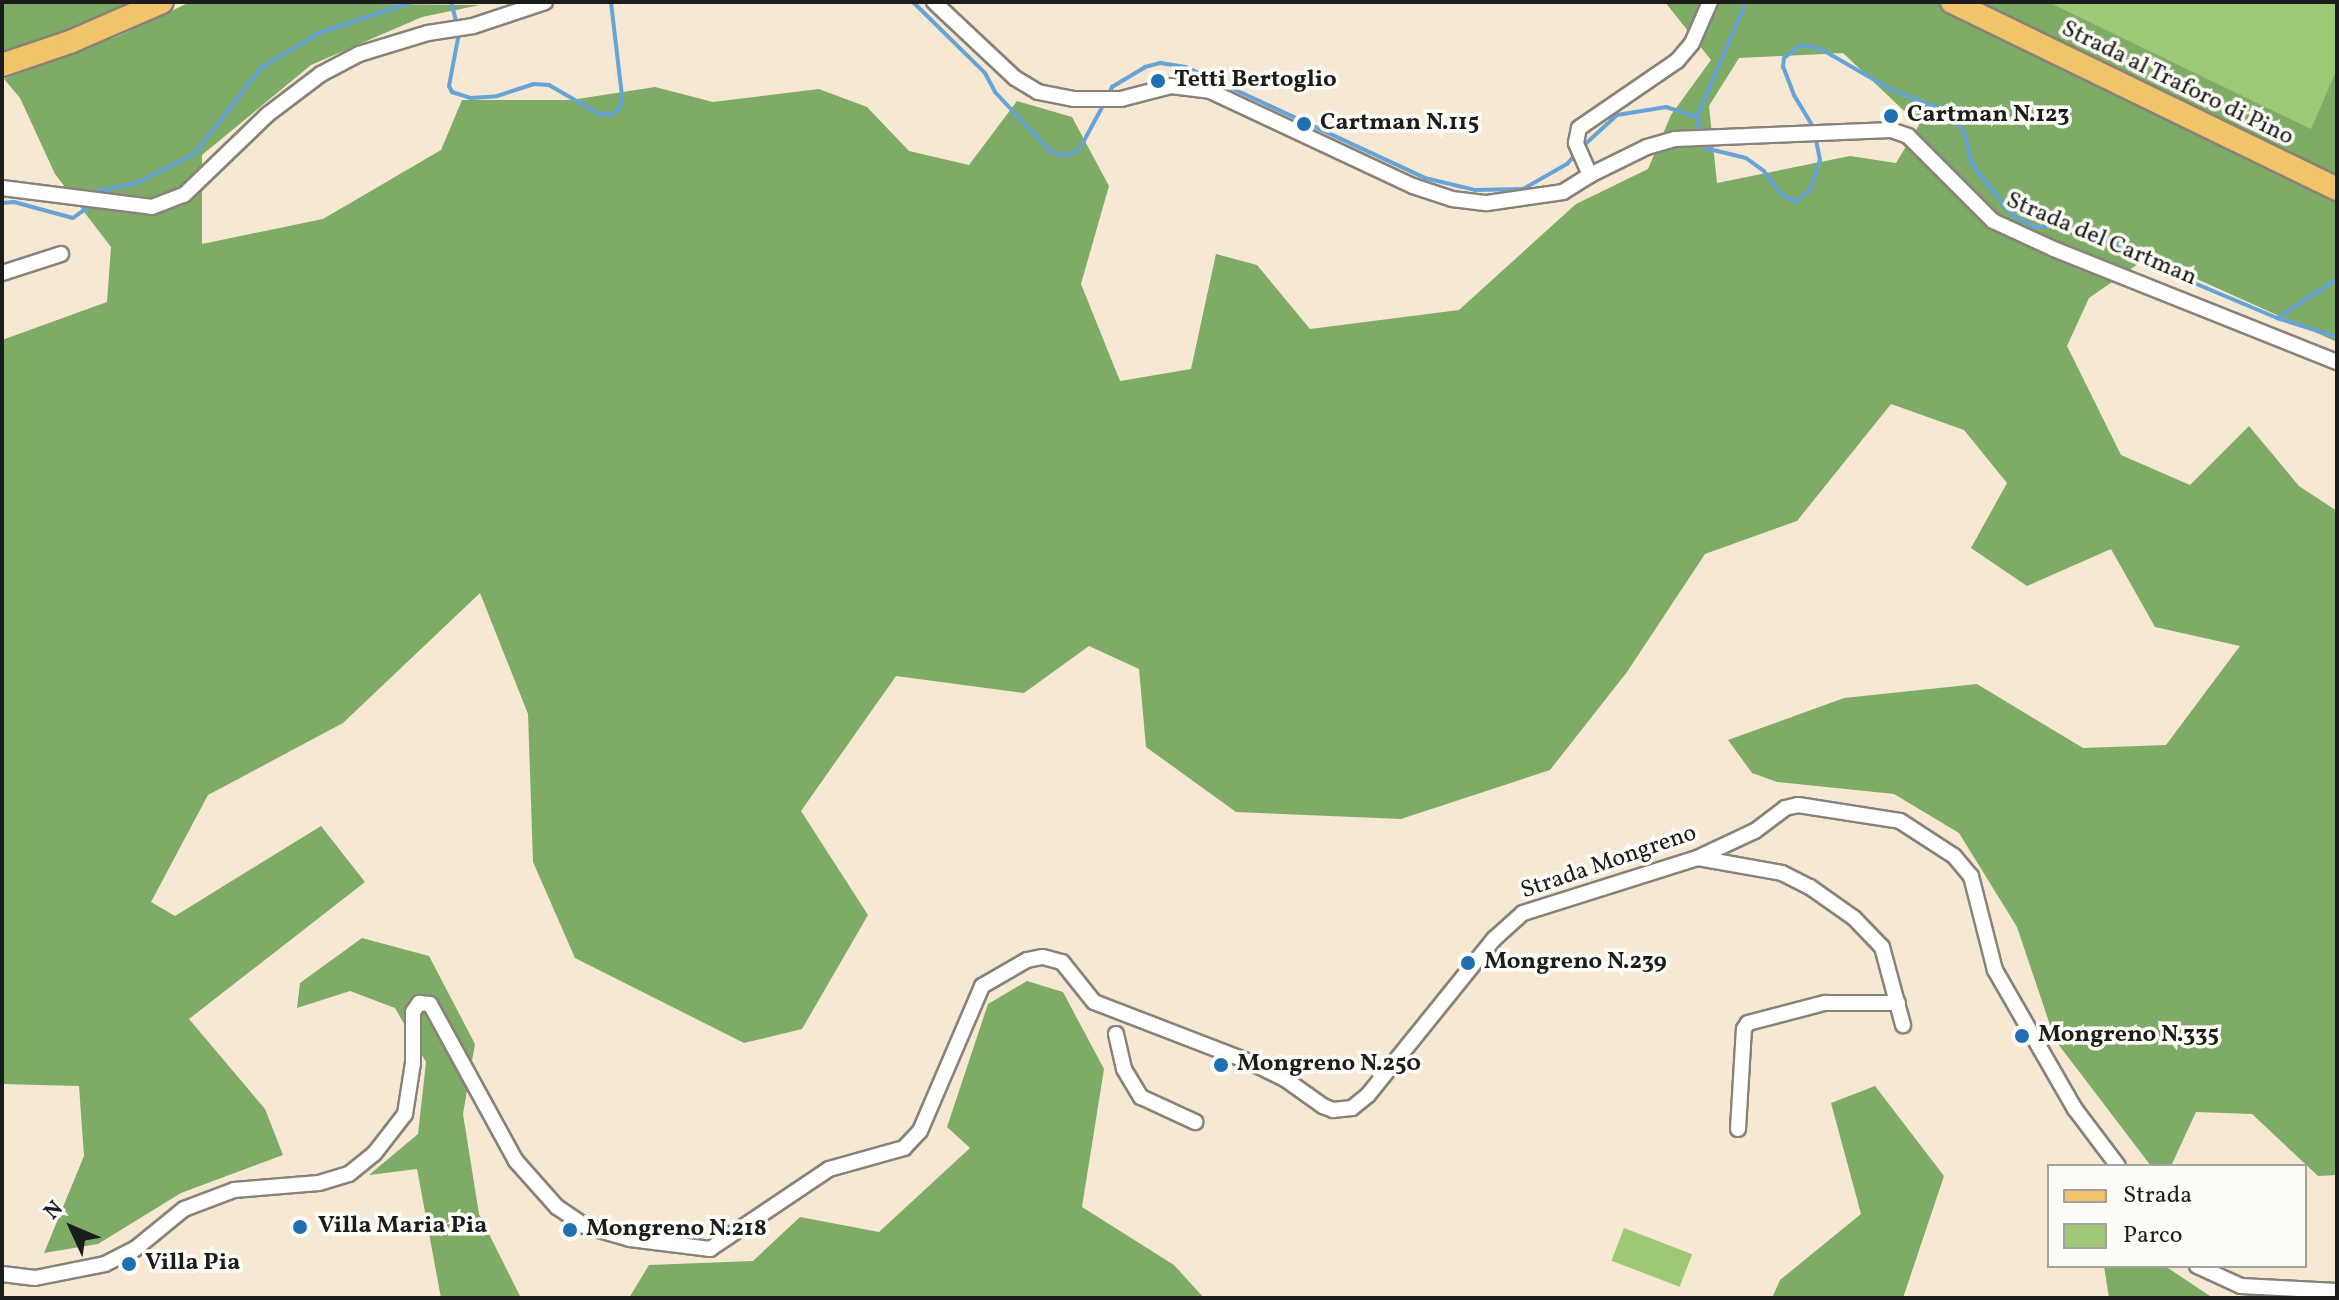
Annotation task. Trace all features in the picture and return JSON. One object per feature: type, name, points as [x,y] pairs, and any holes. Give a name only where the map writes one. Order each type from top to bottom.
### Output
[{"type":"main road","points":[[2,65],[84,37],[162,2]]},
{"type":"main road","name":"Strada al Traforo di Pino","points":[[1952,2],[2337,189]]},
{"type":"street","points":[[2,188],[106,204],[152,207],[184,195],[267,115],[321,74],[359,54],[428,33],[473,26],[545,2]]},
{"type":"street","name":"Strada del Cartman","points":[[934,2],[1015,78],[1038,92],[1074,99],[1121,99],[1171,86],[1210,91],[1413,186],[1452,199],[1487,203],[1563,192],[1647,147],[1689,139],[1891,130],[1908,136],[1993,221],[2054,249],[2337,362]]},
{"type":"street","points":[[1590,175],[1576,143],[1579,128],[1677,61],[1692,43],[1710,2]]},
{"type":"street","points":[[2,273],[61,254]]},
{"type":"street","name":"Strada Mongreno","points":[[2,1274],[35,1278],[105,1264],[135,1249],[184,1209],[234,1190],[319,1183],[349,1174],[374,1154],[405,1114],[413,1063],[413,1012],[419,1003],[430,1004],[516,1161],[557,1207],[585,1226],[630,1239],[710,1249],[829,1169],[904,1148],[920,1131],[982,986],[1027,960],[1043,957],[1062,962],[1094,1002],[1252,1063],[1285,1079],[1323,1106],[1333,1110],[1352,1108],[1368,1095],[1494,939],[1523,913],[1697,858],[1755,831],[1785,808],[1798,805],[1900,821],[1954,856],[1971,876],[1995,970],[2075,1109],[2116,1164]]},
{"type":"street","points":[[1697,858],[1782,873],[1843,910],[1882,947],[1903,1025]]},
{"type":"street","points":[[1738,1129],[1744,1029],[1748,1023],[1825,1003],[1898,1003]]},
{"type":"street","points":[[1108,1007],[1124,1069],[1141,1097],[1195,1122]]},
{"type":"street","points":[[2201,1268],[2241,1286],[2337,1291]]},
{"type":"green space","points":[[2,2],[135,2],[10,53],[2,52]]},
{"type":"green space","points":[[190,2],[480,5],[422,17],[311,65],[202,155],[202,244],[323,219],[441,150],[462,100],[571,100],[655,87],[713,102],[819,89],[867,107],[909,151],[969,165],[1017,101],[1072,117],[1109,186],[1081,284],[1120,381],[1191,369],[1216,254],[1257,265],[1310,329],[1459,310],[1576,204],[1648,169],[1671,115],[1711,60],[1665,2],[2048,2],[2311,129],[2337,69],[2337,342],[2148,257],[2089,298],[2067,346],[2121,455],[2190,485],[2249,426],[2299,486],[2337,511],[2337,1175],[2318,1176],[2252,1114],[2196,1112],[2172,1164],[2149,1164],[2055,1040],[2017,927],[1959,833],[1894,794],[1777,782],[1752,773],[1728,740],[1844,698],[1977,684],[2083,748],[2166,745],[2240,646],[2155,627],[2111,549],[2027,586],[1971,548],[2007,483],[1964,430],[1891,404],[1797,521],[1705,554],[1627,672],[1550,770],[1401,819],[1236,812],[1146,747],[1139,669],[1089,646],[1024,693],[896,676],[801,811],[868,915],[802,1029],[744,1043],[575,958],[533,862],[528,714],[480,593],[343,723],[208,795],[151,902],[175,916],[321,826],[365,882],[189,1019],[265,1109],[283,1155],[181,1193],[98,1244],[44,1253],[84,1156],[79,1086],[2,1084],[2,340],[107,302],[111,247],[55,174],[20,98],[4,79],[119,36]],"holes":[[[1843,53],[1919,125],[1896,163],[1850,156],[1717,183],[1709,106],[1739,58]]]},
{"type":"green space","points":[[1948,2],[2337,2],[2337,187]]},
{"type":"green space","points":[[362,938],[429,956],[475,1044],[463,1114],[479,1214],[521,1298],[441,1298],[417,1169],[369,1175],[418,1134],[426,1062],[395,1008],[350,991],[297,1008],[300,983]]},
{"type":"green space","points":[[1027,981],[1063,992],[1104,1069],[1082,1207],[1174,1265],[1204,1298],[629,1298],[649,1265],[753,1261],[800,1217],[879,1232],[970,1148],[947,1127],[988,1004]]},
{"type":"green space","points":[[1875,1086],[1944,1176],[1903,1298],[1772,1298],[1780,1280],[1861,1214],[1831,1103]]},
{"type":"green space","points":[[1624,1228],[1692,1254],[1680,1287],[1611,1261]]},
{"type":"green space","points":[[2104,1268],[2168,1268],[2213,1298],[2109,1298]]},
{"type":"waterway","points":[[95,197],[98,191],[137,183],[195,153],[261,68],[319,33],[413,2]]},
{"type":"waterway","points":[[451,2],[457,24]]},
{"type":"waterway","points":[[459,33],[449,86],[452,92],[471,98],[497,96],[533,84],[549,85],[599,114],[611,115],[620,108],[622,96],[611,2]]},
{"type":"waterway","points":[[913,2],[985,73],[995,92],[1049,150],[1059,155],[1069,155],[1080,148],[1105,102]]},
{"type":"waterway","points":[[1697,117],[1746,2]]},
{"type":"waterway","points":[[1815,130],[1794,95],[1783,67],[1784,58],[1801,45],[1821,49],[1890,89],[1951,113],[1964,132],[1972,164],[2012,215],[2036,227],[2058,226],[2091,233],[2127,248],[2161,269],[2277,318],[2337,337]]},
{"type":"waterway","points":[[1109,94],[1112,87],[1145,67],[1160,63],[1186,67],[1425,178],[1475,190],[1523,189],[1567,164],[1576,154]]},
{"type":"waterway","points":[[1582,147],[1617,115],[1666,107],[1697,117]]},
{"type":"waterway","points":[[1697,117],[1702,134]]},
{"type":"waterway","points":[[1704,143],[1705,148],[1746,158],[1764,171],[1781,194],[1795,202],[1810,190],[1820,160],[1816,139]]},
{"type":"waterway","points":[[2,203],[14,202],[73,218],[91,205]]},
{"type":"waterway","points":[[2279,317],[2337,279]]},
{"type":"place","name":"Tetti Bertoglio","points":[[1158,81]]},
{"type":"place","name":"Cartman N.123","points":[[1891,116]]},
{"type":"place","name":"Cartman N.115","points":[[1304,124]]},
{"type":"place","name":"Mongreno N.239","points":[[1468,963]]},
{"type":"place","name":"Mongreno N.335","points":[[2022,1036]]},
{"type":"place","name":"Mongreno N.250","points":[[1221,1065]]},
{"type":"place","name":"Villa Maria Pia","points":[[300,1227]]},
{"type":"place","name":"Mongreno N.218","points":[[570,1230]]},
{"type":"place","name":"Villa Pia","points":[[129,1264]]}]
